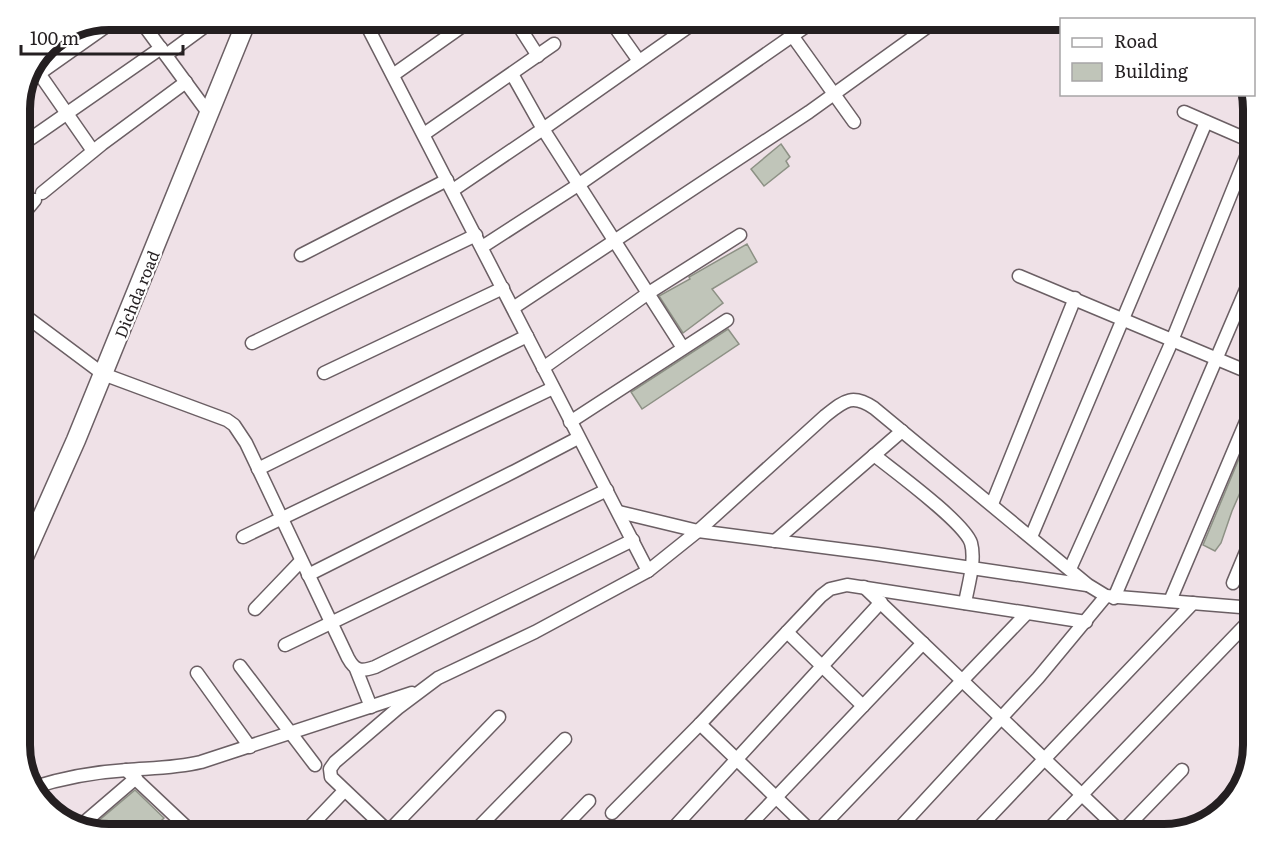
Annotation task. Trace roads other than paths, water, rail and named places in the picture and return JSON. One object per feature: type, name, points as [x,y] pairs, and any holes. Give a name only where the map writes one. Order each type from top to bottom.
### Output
[{"type":"main road","name":"Dichda road","points":[[30,543],[103,374],[243,30]]},
{"type":"street","points":[[148,30],[209,114]]},
{"type":"street","points":[[30,139],[198,30]]},
{"type":"street","points":[[370,30],[648,571]]},
{"type":"street","points":[[393,75],[457,30]]},
{"type":"street","points":[[521,30],[538,56]]},
{"type":"street","points":[[617,30],[639,61]]},
{"type":"street","points":[[301,255],[450,185],[543,129],[684,30]]},
{"type":"street","points":[[788,30],[854,122]]},
{"type":"street","points":[[482,247],[578,185],[800,30]]},
{"type":"street","points":[[513,308],[615,242],[923,30]]},
{"type":"street","points":[[40,71],[98,31]]},
{"type":"street","points":[[424,134],[554,44]]},
{"type":"street","points":[[512,74],[543,129],[683,348]]},
{"type":"street","points":[[37,77],[93,151]]},
{"type":"street","points":[[30,207],[93,151],[186,82]]},
{"type":"street","points":[[1184,112],[1243,138]]},
{"type":"street","points":[[1031,537],[1206,122]]},
{"type":"street","points":[[1070,569],[1172,339],[1243,166]]},
{"type":"street","points":[[252,343],[476,235]]},
{"type":"street","points":[[543,368],[647,294],[740,235]]},
{"type":"street","points":[[1019,276],[1243,370]]},
{"type":"street","points":[[324,373],[503,288]]},
{"type":"street","points":[[992,504],[1075,298]]},
{"type":"street","points":[[903,824],[1110,597],[1243,299]]},
{"type":"street","points":[[30,319],[103,374],[227,420],[240,433],[348,658],[356,669],[371,707]]},
{"type":"street","points":[[570,422],[727,320]]},
{"type":"street","points":[[258,469],[527,336]]},
{"type":"street","points":[[243,537],[553,388]]},
{"type":"street","points":[[379,824],[329,773],[332,765],[419,691],[460,666],[535,632],[648,571],[698,531],[825,416],[847,401],[856,399],[865,402],[1088,585],[1110,597],[1243,607]]},
{"type":"street","points":[[775,541],[902,431]]},
{"type":"street","points":[[1170,601],[1243,431]]},
{"type":"street","points":[[308,575],[578,438]]},
{"type":"street","points":[[874,455],[962,528],[971,543],[971,569],[965,603]]},
{"type":"street","points":[[285,645],[607,490]]},
{"type":"street","points":[[619,512],[698,531],[1088,585]]},
{"type":"street","points":[[356,669],[367,670],[389,660],[633,540]]},
{"type":"street","points":[[1233,583],[1243,560]]},
{"type":"street","points":[[255,609],[301,561]]},
{"type":"street","points":[[612,813],[700,724],[820,596],[830,589],[847,585],[864,587],[1086,622]]},
{"type":"street","points":[[864,587],[1112,824]]},
{"type":"street","points":[[677,824],[881,602]]},
{"type":"street","points":[[982,824],[1193,603]]},
{"type":"street","points":[[824,824],[1027,613]]},
{"type":"street","points":[[1054,824],[1243,628]]},
{"type":"street","points":[[788,632],[863,706]]},
{"type":"street","points":[[751,824],[923,643]]},
{"type":"street","points":[[240,666],[315,765]]},
{"type":"street","points":[[197,673],[250,747]]},
{"type":"street","points":[[42,785],[78,776],[131,774],[186,766],[419,691]]},
{"type":"street","points":[[398,824],[499,717]]},
{"type":"street","points":[[700,724],[803,824]]},
{"type":"street","points":[[482,824],[565,739]]},
{"type":"street","points":[[1131,824],[1182,770]]},
{"type":"street","points":[[131,774],[181,823]]},
{"type":"street","points":[[86,820],[131,774]]},
{"type":"street","points":[[313,824],[344,791]]},
{"type":"street","points":[[566,824],[589,801]]}]
